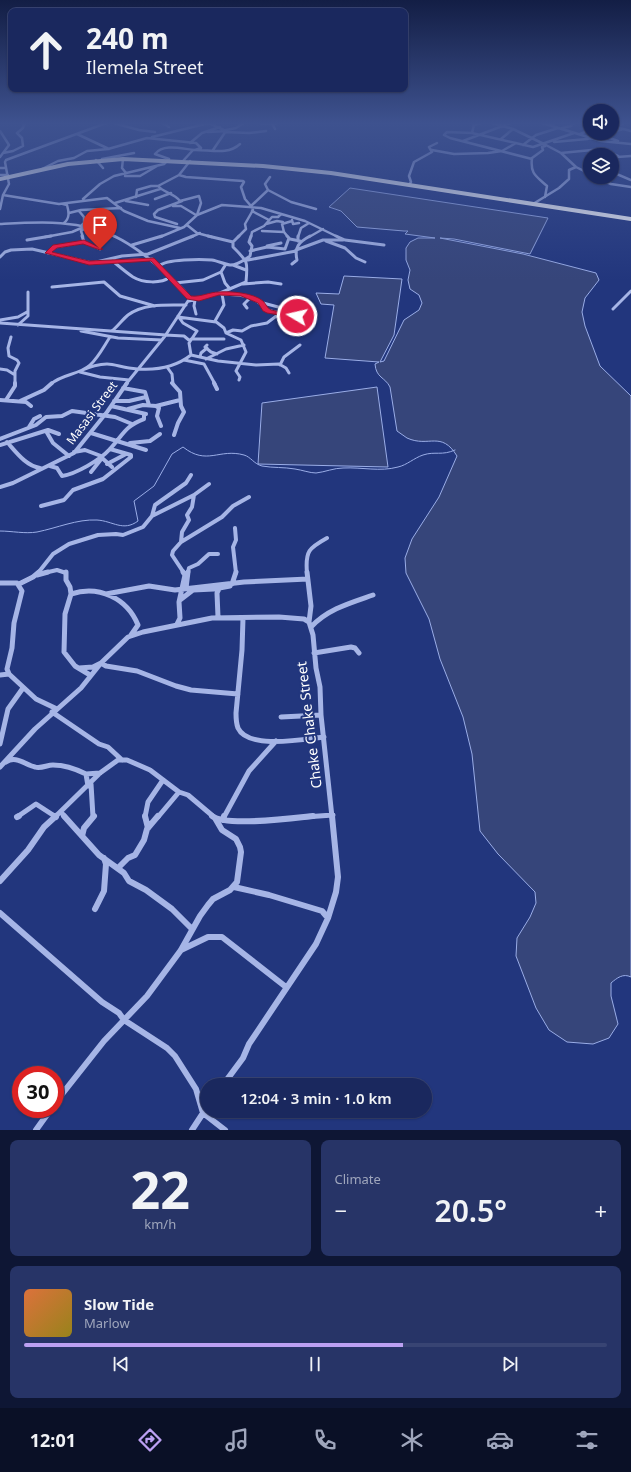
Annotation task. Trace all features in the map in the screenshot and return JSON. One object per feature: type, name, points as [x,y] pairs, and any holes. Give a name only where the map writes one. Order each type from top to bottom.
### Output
[{"type":"highway","points":[[0,179],[14,175]]},
{"type":"highway","points":[[339,175],[631,219]]},
{"type":"street","points":[[0,175],[8,176],[9,184],[3,196],[0,209]]},
{"type":"street","points":[[80,201],[91,194],[98,186],[114,176],[119,175]]},
{"type":"street","points":[[113,178],[128,176],[135,178],[145,175]]},
{"type":"street","points":[[115,203],[136,197],[159,187],[179,175],[244,182],[241,187],[244,198],[252,206]]},
{"type":"street","points":[[409,175],[411,182],[409,185]]},
{"type":"street","points":[[535,175],[547,186],[545,197]]},
{"type":"street","points":[[533,204],[568,180],[568,175]]},
{"type":"street","points":[[619,175],[631,180]]},
{"type":"street","points":[[270,177],[266,184],[268,190],[291,202],[316,209]]},
{"type":"street","points":[[611,184],[631,188]]},
{"type":"street","points":[[136,197],[137,190],[151,186],[159,187],[177,195],[179,200],[182,201]]},
{"type":"street","points":[[233,242],[246,229],[245,224],[252,211],[252,206],[268,190]]},
{"type":"street","points":[[155,199],[171,193]]},
{"type":"street","points":[[3,196],[67,205],[69,218],[64,223]]},
{"type":"street","points":[[179,228],[179,225],[154,216],[154,214],[158,210],[196,196],[200,197],[200,207],[197,215]]},
{"type":"street","points":[[61,204],[94,199],[110,199],[148,205]]},
{"type":"street","points":[[110,199],[126,212],[151,223],[179,228]]},
{"type":"street","points":[[132,245],[152,240],[186,225],[197,215],[222,205],[241,207],[252,206],[295,218],[309,223],[349,243],[384,245]]},
{"type":"street","points":[[171,206],[181,206],[197,215]]},
{"type":"street","points":[[69,213],[121,208]]},
{"type":"street","points":[[79,211],[84,217],[85,228],[80,231],[84,242]]},
{"type":"street","points":[[252,211],[269,220]]},
{"type":"street","points":[[243,233],[251,234],[266,224],[272,217],[281,214]]},
{"type":"street","points":[[283,224],[292,221],[295,218]]},
{"type":"street","points":[[266,224],[279,221],[283,222],[283,224]]},
{"type":"street","points":[[292,221],[293,224],[300,221]]},
{"type":"street","points":[[300,221],[303,226]]},
{"type":"street","points":[[0,224],[64,223],[84,226],[111,234],[132,245],[152,259],[189,299],[197,300],[220,294],[239,294],[251,297],[263,303],[284,308],[287,315]]},
{"type":"street","points":[[292,264],[297,260],[296,250],[299,241],[298,234],[301,231],[301,228],[309,223]]},
{"type":"street","points":[[283,224],[282,226],[284,232],[289,238],[299,241],[323,230]]},
{"type":"street","points":[[186,225],[200,234],[223,238],[233,242]]},
{"type":"street","points":[[27,240],[72,232],[84,226]]},
{"type":"street","points":[[262,231],[284,232]]},
{"type":"street","points":[[96,262],[151,253],[200,234]]},
{"type":"street","points":[[246,260],[250,256],[252,246],[249,242],[251,234]]},
{"type":"street","points":[[223,238],[239,237]]},
{"type":"street","points":[[285,249],[284,246],[289,238]]},
{"type":"street","points":[[233,265],[246,260],[296,250],[324,240],[345,240]]},
{"type":"street","points":[[324,240],[347,249],[356,258],[365,262]]},
{"type":"street","points":[[48,253],[55,246],[84,242],[100,249]]},
{"type":"street","points":[[233,242],[233,247],[246,260],[248,265],[246,270],[247,278],[243,284]]},
{"type":"street","points":[[250,251],[280,243]]},
{"type":"street","points":[[278,254],[285,249],[297,245]]},
{"type":"street","points":[[262,248],[285,249]]},
{"type":"street","points":[[0,257],[7,251],[32,249],[86,263],[152,259]]},
{"type":"street","points":[[114,258],[115,262],[132,277],[146,281],[159,282],[170,277]]},
{"type":"street","points":[[159,266],[164,262],[180,260],[214,260],[246,270]]},
{"type":"street","points":[[175,283],[204,280],[221,272],[226,264]]},
{"type":"street","points":[[221,272],[230,288]]},
{"type":"street","points":[[52,287],[104,282],[122,296],[155,306]]},
{"type":"street","points":[[220,294],[230,288],[243,284],[268,282],[281,284]]},
{"type":"street","points":[[613,309],[631,291]]},
{"type":"street","points":[[18,325],[27,318],[28,292]]},
{"type":"street","points":[[216,322],[224,305],[220,294]]},
{"type":"street","points":[[246,308],[244,304],[251,297]]},
{"type":"street","name":"Masasi Street","points":[[0,488],[69,456],[74,452],[91,433],[130,378],[166,335],[189,299]]},
{"type":"street","points":[[196,314],[194,306],[197,300]]},
{"type":"street","points":[[263,303],[267,311],[279,314],[304,316]]},
{"type":"street","points":[[78,372],[90,365],[111,333],[132,313],[155,306],[186,305]]},
{"type":"street","points":[[0,320],[18,317],[28,312]]},
{"type":"street","points":[[226,333],[233,330],[242,331],[252,326],[268,323],[279,314]]},
{"type":"street","points":[[78,329],[84,332],[184,336],[191,340],[202,338],[225,340],[225,329],[216,322],[178,316]]},
{"type":"street","points":[[178,316],[183,323],[197,330],[189,345],[191,355]]},
{"type":"street","points":[[0,323],[78,329],[162,340]]},
{"type":"street","points":[[226,333],[241,340],[241,343],[244,344],[246,352],[236,371],[240,377],[239,380]]},
{"type":"street","points":[[195,334],[202,338]]},
{"type":"street","points":[[6,400],[15,386],[15,375],[19,363],[17,360],[9,356],[8,348],[11,337]]},
{"type":"street","points":[[206,359],[244,344]]},
{"type":"street","points":[[280,365],[284,357],[300,345]]},
{"type":"street","points":[[200,357],[201,353],[207,347],[211,352],[217,354]]},
{"type":"street","points":[[20,401],[44,390],[56,379],[101,364],[109,364],[137,370],[167,368],[191,355],[206,359],[239,363],[280,365],[286,368],[289,373]]},
{"type":"street","points":[[184,360],[204,364],[209,370],[217,389]]},
{"type":"street","points":[[167,368],[172,374],[172,383],[180,392],[181,406],[184,412],[178,419],[178,426],[174,435]]},
{"type":"street","points":[[0,369],[7,370],[15,375]]},
{"type":"street","points":[[78,372],[85,372],[100,377],[130,378]]},
{"type":"street","points":[[123,388],[144,392],[148,400],[148,405]]},
{"type":"street","points":[[114,401],[129,402],[146,397]]},
{"type":"street","points":[[0,400],[26,402],[31,406]]},
{"type":"street","points":[[128,409],[141,405],[156,406],[180,400]]},
{"type":"street","points":[[46,466],[56,466],[62,476],[66,477],[101,457],[110,449],[124,430],[132,424],[142,420],[145,414],[111,406]]},
{"type":"street","points":[[156,406],[159,408],[157,416],[161,426]]},
{"type":"street","points":[[0,439],[36,425],[46,417],[62,416],[72,411],[115,417],[132,424]]},
{"type":"street","points":[[29,428],[34,419],[40,416]]},
{"type":"street","points":[[46,431],[53,443],[69,456]]},
{"type":"street","points":[[0,445],[46,431],[59,434]]},
{"type":"street","points":[[91,433],[146,450]]},
{"type":"street","points":[[127,443],[142,443],[153,440],[160,434]]},
{"type":"street","points":[[7,442],[11,445],[14,452],[33,467],[41,468]]},
{"type":"street","points":[[41,506],[64,500],[73,490],[103,479],[129,460],[142,443]]},
{"type":"street","points":[[110,449],[131,456]]},
{"type":"street","points":[[74,452],[85,450],[101,457],[112,467]]},
{"type":"street","points":[[107,464],[126,454]]},
{"type":"street","points":[[91,472],[101,457]]},
{"type":"street","points":[[35,576],[40,572],[51,556],[62,548],[98,535],[126,535],[143,527],[152,516],[155,505],[186,483],[191,475]]},
{"type":"street","points":[[152,516],[168,510],[184,498],[194,495],[209,484]]},
{"type":"street","points":[[181,542],[182,532],[189,520],[187,515],[192,506],[194,495]]},
{"type":"street","points":[[186,576],[172,555],[173,551],[188,536],[194,535],[210,523],[222,517],[232,506],[249,497]]},
{"type":"street","points":[[232,584],[236,575],[233,547],[236,540],[235,528]]},
{"type":"street","name":"Chake Chake Street","points":[[228,1078],[243,1058],[249,1044],[286,987],[316,944],[328,918],[336,894],[338,877],[333,815],[321,715],[320,687],[310,624],[311,606],[307,570],[309,549],[327,538]]},
{"type":"street","points":[[177,624],[180,618],[179,602],[189,568],[198,564],[209,554],[218,554]]},
{"type":"street","points":[[0,583],[12,582],[19,584],[35,576],[54,571],[66,572],[66,580],[70,587],[71,594],[65,614],[64,649],[66,657],[84,674],[90,675]]},
{"type":"street","points":[[106,594],[149,586],[166,587],[172,590],[241,582],[308,579]]},
{"type":"street","points":[[179,602],[193,590],[218,589],[241,582]]},
{"type":"street","points":[[19,584],[22,591],[14,623],[12,648],[7,669],[8,674],[22,688],[99,744],[108,747],[122,760]]},
{"type":"street","points":[[218,589],[218,617]]},
{"type":"street","points":[[2,765],[35,729],[78,690],[101,663],[137,627],[135,616],[124,603],[106,594],[86,591],[71,594]]},
{"type":"street","points":[[128,637],[177,624],[218,617],[299,618],[304,619],[310,624],[330,612],[373,595]]},
{"type":"street","points":[[180,615],[192,621]]},
{"type":"street","points":[[243,618],[241,627],[242,654],[236,720],[242,733],[255,740],[276,741],[324,737]]},
{"type":"street","points":[[314,653],[351,647],[355,648],[359,653]]},
{"type":"street","points":[[79,668],[93,668],[101,663]]},
{"type":"street","points":[[101,663],[110,667],[137,671],[187,689],[238,694]]},
{"type":"street","points":[[0,675],[8,674]]},
{"type":"street","points":[[0,744],[8,709],[22,688]]},
{"type":"street","points":[[281,717],[321,715]]},
{"type":"street","points":[[223,820],[225,813],[255,762],[276,741]]},
{"type":"street","points":[[2,765],[9,760],[16,759],[36,768],[53,765],[73,768],[86,774],[100,773]]},
{"type":"street","points":[[0,880],[28,850],[44,827],[100,773],[115,761],[122,760],[130,761],[143,767],[179,792],[188,795],[215,818],[222,830],[236,839],[240,847],[239,874],[234,887],[214,899],[200,916],[181,950],[146,996],[104,1041],[64,1092]]},
{"type":"street","points":[[82,836],[84,828],[94,816],[86,774]]},
{"type":"street","points":[[148,828],[144,818],[144,810],[163,780]]},
{"type":"street","points":[[118,868],[128,858],[135,855],[144,840],[148,828],[179,792]]},
{"type":"street","points":[[17,817],[36,804],[58,815],[82,836],[99,855],[124,873],[129,881],[153,894],[172,909],[192,930]]},
{"type":"street","points":[[215,818],[223,820],[273,821],[319,815],[333,815]]},
{"type":"street","points":[[95,909],[104,891],[106,864],[104,858]]},
{"type":"street","points":[[234,887],[269,895],[322,911],[328,918]]},
{"type":"street","points":[[0,913],[102,1002],[119,1013],[124,1020],[160,1043],[175,1056],[196,1089],[200,1098]]},
{"type":"street","points":[[181,950],[208,937],[222,937],[286,987]]},
{"type":"street","points":[[36,1130],[45,1118]]},
{"type":"street","points":[[192,1130],[200,1118]]},
{"type":"street","points":[[213,1118],[225,1130]]},
{"type":"water","points":[[350,188],[548,218],[530,254],[454,239],[440,238],[523,254],[596,273],[599,280],[585,298],[582,312],[585,326],[600,366],[631,396],[631,977],[623,976],[611,983],[611,996],[618,1024],[609,1038],[593,1044],[567,1042],[549,1030],[536,1008],[516,956],[517,938],[530,917],[536,903],[535,892],[498,854],[480,831],[472,754],[463,717],[440,659],[429,619],[406,573],[405,558],[412,539],[439,497],[457,456],[446,444],[434,441],[415,441],[407,438],[397,431],[390,387],[379,375],[376,369],[375,364],[379,362],[325,358],[334,305],[321,304],[316,293],[339,294],[344,276],[402,279],[394,335],[380,362],[384,361],[404,320],[419,310],[422,303],[419,295],[410,289],[408,280],[410,270],[406,260],[406,248],[410,242],[418,238],[435,238],[405,234],[408,231],[357,227],[341,211],[329,207]]},
{"type":"water","points":[[377,387],[388,467],[258,464],[262,403]]},
{"type":"waterway","points":[[0,531],[32,533],[74,522],[90,520],[103,521],[123,526],[133,524],[138,521],[134,501],[154,486],[172,454],[183,447],[191,453],[199,455],[213,456],[235,453],[244,455],[262,466],[291,468],[311,473],[340,468],[378,469],[398,467],[423,455],[431,453],[446,453],[455,450]]},
{"type":"route","points":[[100,249],[84,242],[55,246],[48,253],[89,263],[120,261],[128,262],[142,259],[152,259],[189,296],[189,298],[199,299],[219,294],[242,295],[263,303],[266,310],[269,312],[297,316]]}]
